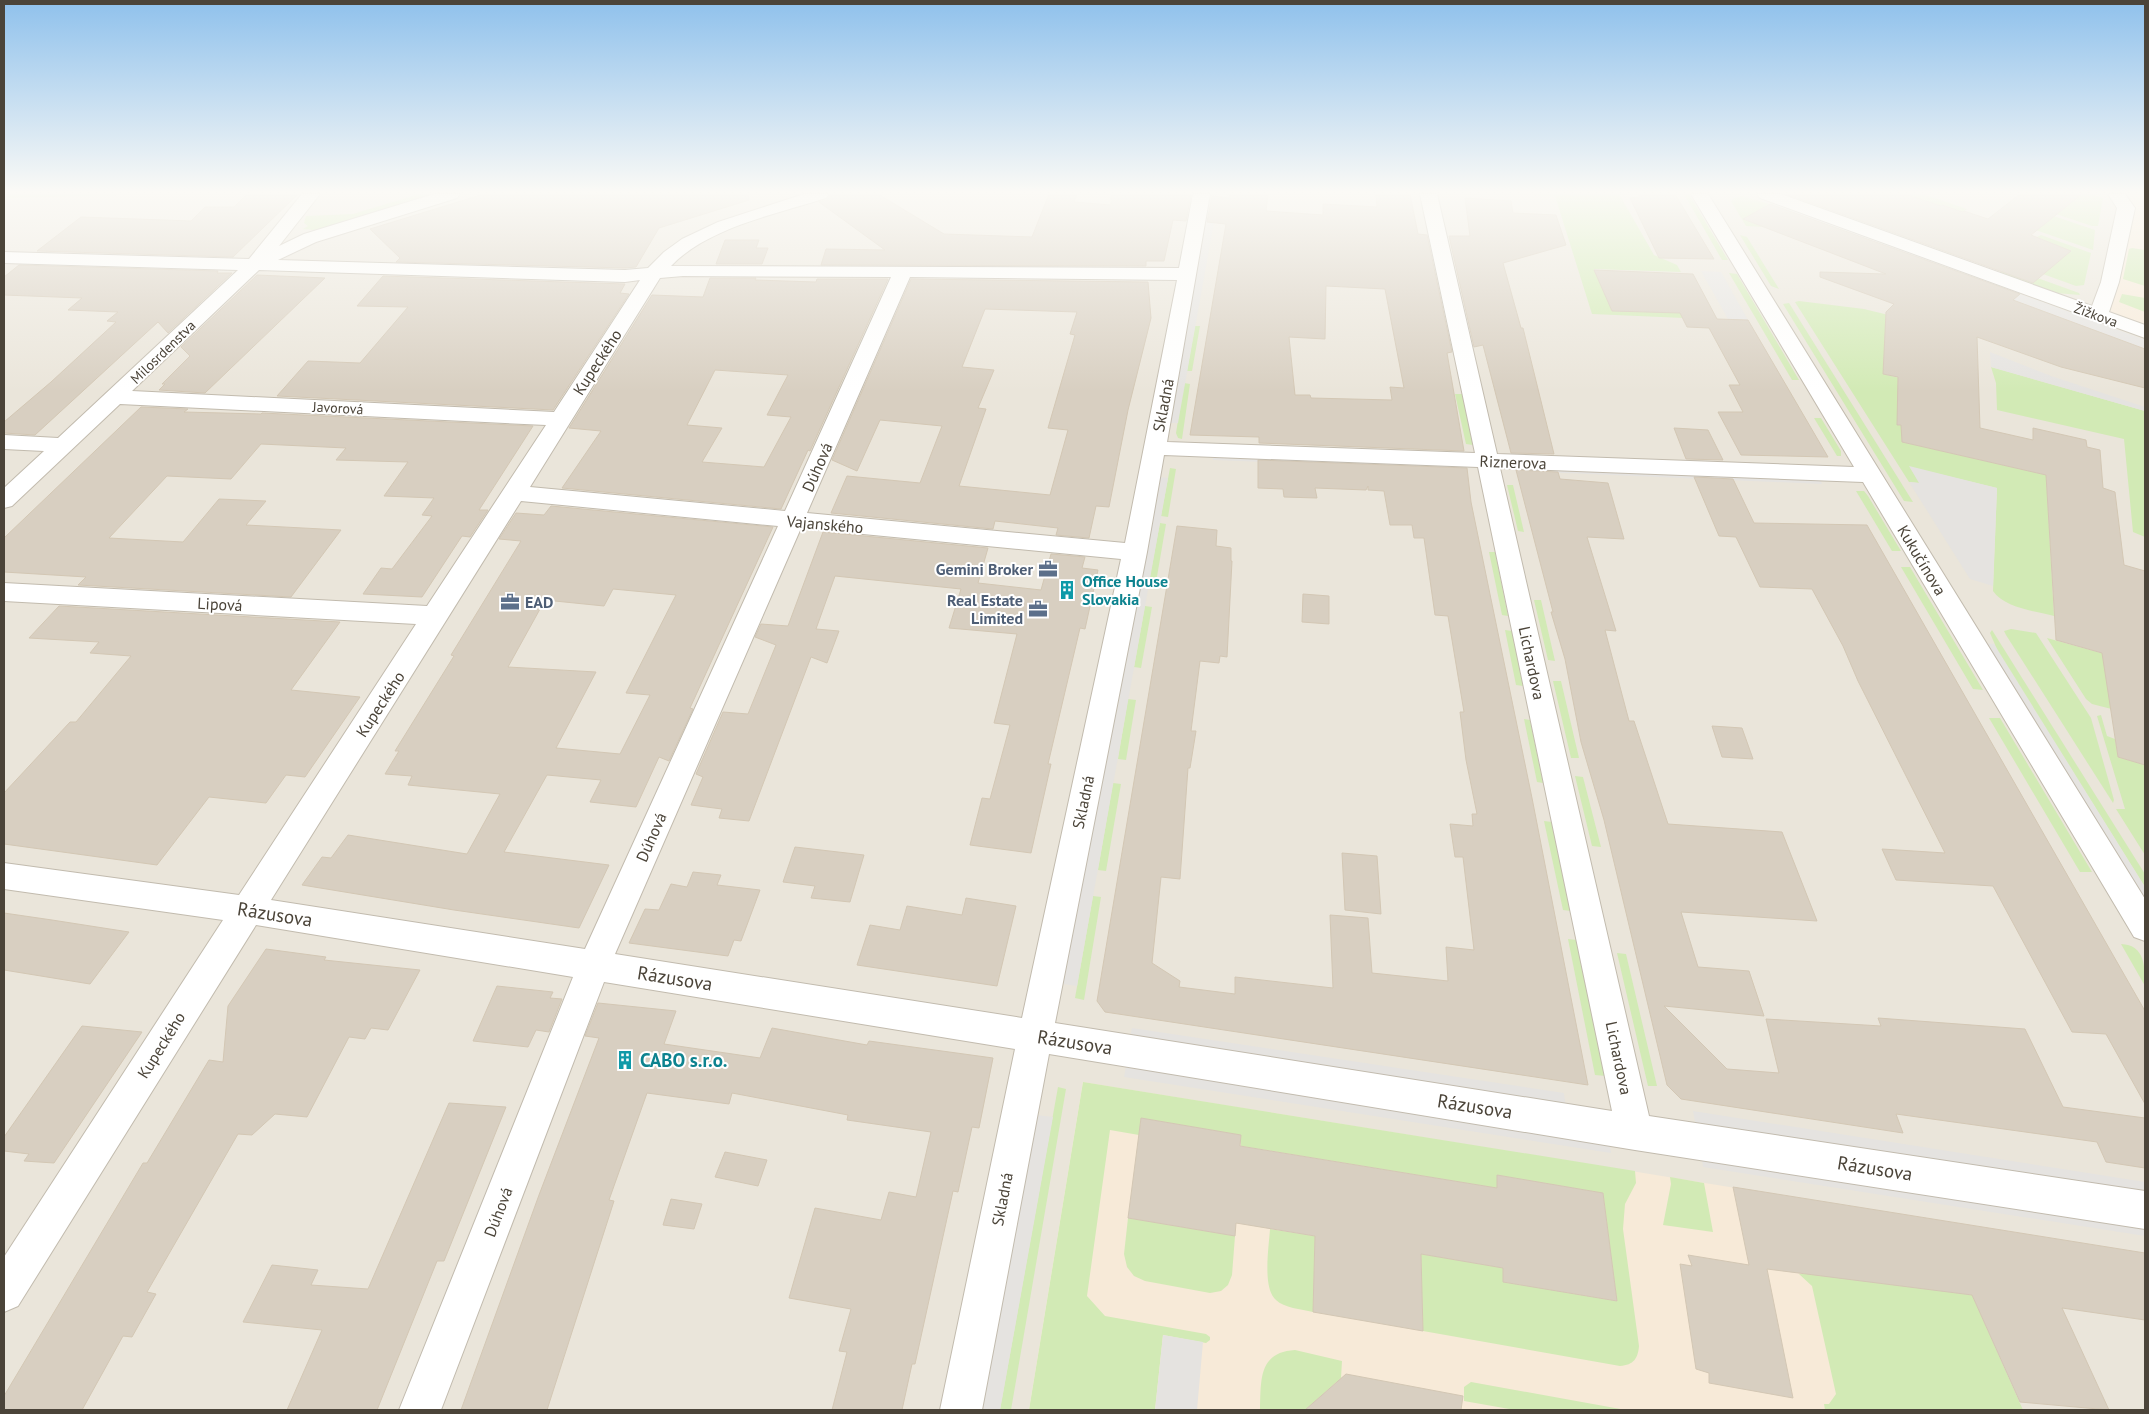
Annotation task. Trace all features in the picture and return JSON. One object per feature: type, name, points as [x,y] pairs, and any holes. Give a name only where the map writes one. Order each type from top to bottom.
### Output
[{"type":"street","points":[[97,260],[625,276],[683,270],[1187,274]]},
{"type":"street","name":"Milosrdenstva","points":[[4,502],[258,260]]},
{"type":"street","points":[[254,265],[264,260]]},
{"type":"street","name":"Kupeckého","points":[[4,1292],[246,910],[515,494],[560,419],[654,273],[667,260]]},
{"type":"street","name":"Skladná","points":[[961,1410],[1034,1036],[1136,552],[1190,260]]},
{"type":"street","name":"Lichardova","points":[[1444,260],[1635,1132]]},
{"type":"street","name":"Kukučínova","points":[[1740,260],[2145,927]]},
{"type":"street","name":"Žižkova","points":[[1947,260],[2145,332]]},
{"type":"street","points":[[2098,315],[2110,282],[2115,260]]},
{"type":"street","name":"Dúhová","points":[[420,1410],[594,965],[794,521],[903,272]]},
{"type":"street","name":"Javorová","points":[[116,397],[560,419]]},
{"type":"street","points":[[4,442],[64,445]]},
{"type":"street","name":"Riznerova","points":[[1155,448],[1871,475]]},
{"type":"street","name":"Vajanského","points":[[515,494],[1136,552]]},
{"type":"street","name":"Lipová","points":[[4,592],[437,616]]},
{"type":"street","name":"Rázusova","points":[[4,876],[246,910],[1635,1132],[2145,1210]]},
{"type":"shaded area","points":[[4,260],[2110,260],[2098,315],[2145,332],[2145,1410],[1863,1410],[1083,1082],[1029,1410],[4,1410]]},
{"type":"shaded area","points":[[1199,260],[1207,260],[1178,423],[1169,423]]},
{"type":"shaded area","points":[[1906,260],[1929,260],[2145,340],[2145,349]]},
{"type":"shaded area","points":[[2114,260],[2145,260],[2145,332],[2098,315]]},
{"type":"shaded area","points":[[1701,271],[1721,272],[1748,320],[1728,319]]},
{"type":"shaded area","points":[[1990,352],[2051,376],[2145,407],[2145,411],[1991,367]]},
{"type":"shaded area","points":[[1213,453],[1457,462],[1459,469],[1213,460]]},
{"type":"shaded area","points":[[1517,465],[1819,477],[1822,484],[1519,471]]},
{"type":"shaded area","points":[[1909,466],[1997,488],[1993,586],[1970,579],[1909,482],[1919,483]]},
{"type":"shaded area","points":[[1158,477],[1168,478],[1077,986],[1063,984]]},
{"type":"shaded area","points":[[1979,643],[1994,644],[2145,887],[2145,912]]},
{"type":"shaded area","points":[[1132,1028],[1564,1093],[1566,1109],[1129,1042]]},
{"type":"shaded area","points":[[1126,1066],[1609,1138],[1611,1153],[1124,1077]]},
{"type":"shaded area","points":[[1083,1082],[1785,1196],[1863,1410],[1029,1410]]},
{"type":"shaded area","points":[[1693,1111],[2145,1182],[2145,1196],[1696,1127]]},
{"type":"shaded area","points":[[1036,1115],[1053,1117],[1000,1410],[981,1410]]},
{"type":"shaded area","points":[[1700,1150],[2145,1221],[2145,1236],[1703,1167]]},
{"type":"shaded area","points":[[1163,1335],[1203,1342],[1197,1410],[1155,1410]]},
{"type":"green space","points":[[1575,260],[1665,260],[1677,265],[1681,272],[1594,269],[1612,311],[1704,313],[1707,319],[1592,314]]},
{"type":"green space","points":[[1755,260],[1761,260],[1779,289],[1771,286]]},
{"type":"green space","points":[[2060,260],[2089,260],[2084,285],[2076,286],[2010,262],[2053,266]]},
{"type":"green space","points":[[2127,260],[2145,260],[2145,286],[2123,279]]},
{"type":"green space","points":[[2007,267],[2079,293],[2080,295],[2056,293],[2000,273]]},
{"type":"green space","points":[[1729,273],[1737,274],[1799,380],[1792,380]]},
{"type":"green space","points":[[2122,294],[2145,298],[2145,312],[2119,302]]},
{"type":"green space","points":[[1795,302],[1864,309],[1909,320],[1883,374],[1937,387],[1898,425],[1901,425],[1902,442],[2046,475],[2054,616],[2012,605],[1998,597],[1993,591],[1997,488],[1910,467],[1920,483],[1909,482]]},
{"type":"green space","points":[[1789,303],[1913,502],[1904,501],[1783,304]]},
{"type":"green space","points":[[1195,326],[1200,326],[1192,371],[1187,371]]},
{"type":"green space","points":[[1991,367],[2145,411],[2145,537],[2133,532],[2124,439],[1997,410],[1996,383]]},
{"type":"green space","points":[[1184,383],[1190,384],[1182,439],[1178,438],[1176,433]]},
{"type":"green space","points":[[1455,394],[1462,394],[1473,445],[1466,444]]},
{"type":"green space","points":[[1814,418],[1821,418],[1841,451],[1841,456],[1837,456]]},
{"type":"green space","points":[[1170,468],[1176,469],[1168,517],[1161,516]]},
{"type":"green space","points":[[1507,485],[1513,485],[1524,532],[1518,531]]},
{"type":"green space","points":[[1856,491],[1864,491],[1868,496],[1901,551],[1892,551]]},
{"type":"green space","points":[[1160,523],[1166,524],[1155,588],[1148,587]]},
{"type":"green space","points":[[1489,552],[1495,552],[1508,616],[1502,615]]},
{"type":"green space","points":[[1901,567],[1910,567],[1983,690],[1973,689]]},
{"type":"green space","points":[[1534,600],[1541,600],[1555,661],[1548,660]]},
{"type":"green space","points":[[1145,606],[1152,607],[1141,668],[1134,667]]},
{"type":"green space","points":[[2011,629],[2036,633],[2091,718],[2114,800],[2113,803],[2006,635],[2004,631]]},
{"type":"green space","points":[[1505,630],[1512,631],[1523,686],[1516,685]]},
{"type":"green space","points":[[1992,630],[2145,874],[2145,887],[1999,654],[1990,633]]},
{"type":"green space","points":[[2047,638],[2119,658],[2118,646],[2145,654],[2145,706],[2130,701],[2131,714],[2092,704],[2086,699]]},
{"type":"green space","points":[[1553,681],[1561,681],[1579,758],[1571,758]]},
{"type":"green space","points":[[1128,699],[1136,700],[1126,760],[1118,759]]},
{"type":"green space","points":[[2101,715],[2107,736],[2115,739],[2118,757],[2145,765],[2145,855],[2116,809],[2125,809],[2097,716]]},
{"type":"green space","points":[[1989,718],[2000,718],[2092,872],[2080,872]]},
{"type":"green space","points":[[1524,719],[1530,720],[1543,783],[1537,782]]},
{"type":"green space","points":[[1575,776],[1583,777],[1601,847],[1592,846]]},
{"type":"green space","points":[[1113,783],[1121,784],[1106,871],[1098,870]]},
{"type":"green space","points":[[1544,821],[1552,822],[1571,911],[1563,910]]},
{"type":"green space","points":[[1093,896],[1101,897],[1084,1000],[1075,998]]},
{"type":"green space","points":[[1568,939],[1577,940],[1606,1076],[1595,1075]]},
{"type":"green space","points":[[2121,944],[2135,948],[2142,958],[2145,986]]},
{"type":"green space","points":[[1617,953],[1626,954],[1657,1086],[1648,1086]]},
{"type":"green space","points":[[1083,1082],[1635,1171],[1636,1183],[1625,1204],[1623,1229],[1639,1346],[1638,1354],[1629,1364],[1620,1366],[1423,1331],[1421,1254],[1503,1268],[1504,1282],[1617,1301],[1603,1193],[1497,1175],[1497,1188],[1241,1146],[1241,1135],[1141,1118],[1139,1135],[1110,1130],[1087,1296],[1105,1316],[1206,1334],[1210,1337],[1210,1340],[1206,1343],[1163,1335],[1155,1410],[1029,1410]]},
{"type":"green space","points":[[1058,1087],[1066,1089],[1011,1410],[1000,1410]]},
{"type":"green space","points":[[1670,1177],[1704,1183],[1713,1232],[1663,1225],[1671,1184]]},
{"type":"green space","points":[[1128,1218],[1235,1236],[1232,1275],[1228,1285],[1221,1291],[1210,1293],[1145,1281],[1134,1276],[1127,1267],[1124,1254]]},
{"type":"green space","points":[[1270,1229],[1315,1236],[1313,1312],[1283,1305],[1272,1294],[1269,1286],[1267,1266]]},
{"type":"green space","points":[[1799,1274],[1813,1274],[1972,1295],[2023,1410],[1825,1410],[1824,1404],[1829,1404],[1836,1394],[1812,1286]]},
{"type":"green space","points":[[1295,1350],[1342,1361],[1341,1378],[1305,1410],[1260,1410],[1262,1379],[1268,1362],[1274,1356],[1283,1352]]},
{"type":"green space","points":[[1471,1382],[1626,1410],[1515,1410],[1464,1401],[1464,1387]]},
{"type":"building","points":[[398,260],[640,260],[636,267],[625,268],[396,262]]},
{"type":"building","points":[[718,260],[764,260],[762,264],[716,264]]},
{"type":"building","points":[[823,260],[1164,260],[1146,261],[1146,266],[821,265]]},
{"type":"building","points":[[1220,260],[1432,260],[1452,352],[1447,353],[1464,451],[1259,443],[1259,437],[1190,435]],"holes":[[[1326,286],[1385,289],[1404,388],[1390,387],[1392,400],[1311,398],[1310,395],[1295,395],[1289,337],[1325,339]]]},
{"type":"building","points":[[1454,260],[1514,260],[1503,263],[1521,328],[1523,328],[1554,454],[1511,453],[1483,345],[1474,347]]},
{"type":"building","points":[[1850,260],[1926,260],[2020,294],[2013,300],[2145,349],[2145,388],[2061,367],[1977,337],[1980,428],[2033,440],[2033,428],[2086,440],[2087,447],[2100,450],[2103,488],[2115,492],[2124,565],[2145,571],[2145,765],[2118,757],[2102,653],[2056,640],[2046,475],[1902,442],[1901,425],[1897,425],[1898,377],[1883,374],[1886,312],[1894,304],[1820,277],[1820,272],[1886,274]]},
{"type":"building","points":[[1969,260],[2060,260],[2033,283]]},
{"type":"building","points":[[19,265],[232,273],[168,333],[158,322],[35,435],[4,433],[4,422],[116,322],[107,321],[118,312],[68,310],[82,298],[4,295],[4,277]]},
{"type":"building","points":[[1594,270],[1693,274],[1717,319],[1748,320],[1828,457],[1741,455],[1718,412],[1743,412],[1729,385],[1740,385],[1709,328],[1687,327],[1680,313],[1612,311]]},
{"type":"building","points":[[257,275],[325,278],[205,393],[159,390],[165,384],[162,384],[190,356],[181,347]]},
{"type":"building","points":[[383,276],[625,284],[620,293],[629,294],[553,410],[277,396],[308,361],[360,363],[408,307],[357,306]]},
{"type":"building","points":[[710,278],[756,278],[755,280],[816,282],[817,279],[888,279],[810,451],[808,450],[781,509],[562,488],[601,431],[569,428],[652,295],[703,297]],"holes":[[[715,370],[788,375],[767,415],[791,417],[764,467],[702,462],[722,428],[687,425]]]},
{"type":"building","points":[[911,279],[1148,282],[1151,318],[1128,410],[1109,507],[1096,506],[1089,538],[1056,535],[1058,528],[995,521],[993,529],[831,513],[847,476],[920,483],[942,426],[880,420],[857,471],[832,460]],"holes":[[[985,309],[1077,312],[1070,334],[1075,335],[1048,428],[1068,430],[1050,495],[959,486],[986,409],[978,408],[994,370],[962,367]]]},
{"type":"building","points":[[141,407],[188,409],[184,412],[262,413],[533,426],[479,510],[488,510],[470,537],[462,536],[422,597],[363,594],[381,568],[392,569],[432,516],[422,515],[434,498],[384,496],[408,462],[336,460],[346,448],[261,444],[231,479],[167,476],[109,538],[183,542],[219,499],[266,501],[246,525],[341,530],[291,597],[78,585],[86,577],[4,572],[4,538]]},
{"type":"building","points":[[1674,428],[1708,430],[1723,460],[1686,459]]},
{"type":"building","points":[[1258,460],[1467,468],[1471,502],[1532,798],[1588,1085],[1105,1012],[1097,1001],[1177,526],[1217,530],[1216,546],[1231,548],[1227,657],[1220,656],[1219,663],[1200,661],[1191,731],[1196,731],[1190,768],[1188,768],[1180,879],[1161,877],[1152,963],[1180,981],[1179,987],[1235,994],[1235,977],[1333,988],[1330,915],[1368,918],[1372,973],[1448,981],[1446,947],[1474,950],[1463,857],[1455,857],[1450,824],[1473,826],[1472,814],[1477,814],[1466,760],[1460,712],[1464,712],[1448,616],[1435,615],[1424,538],[1414,538],[1412,525],[1390,525],[1384,491],[1368,490],[1368,486],[1366,490],[1315,488],[1317,498],[1284,497],[1283,489],[1258,488]]},
{"type":"building","points":[[1516,470],[1558,472],[1560,479],[1608,483],[1624,539],[1587,537],[1616,631],[1605,630],[1629,721],[1634,721],[1668,824],[1782,832],[1817,921],[1681,912],[1698,967],[1749,971],[1764,1016],[1664,1006],[1727,1069],[1779,1073],[1766,1019],[1881,1026],[1878,1018],[2025,1029],[2063,1107],[2145,1118],[2145,1168],[2106,1162],[2097,1142],[1896,1114],[1903,1133],[1681,1099],[1667,1085],[1604,820],[1581,742],[1565,659],[1551,612],[1553,612]]},
{"type":"building","points":[[1694,477],[1733,479],[1754,523],[1867,525],[2145,1011],[2145,1104],[2106,1034],[2072,1032],[1993,886],[1896,880],[1882,849],[1945,853],[1858,681],[1843,646],[1812,589],[1760,587],[1736,537],[1719,536]]},
{"type":"building","points":[[551,506],[773,527],[690,708],[693,709],[669,761],[659,757],[636,807],[590,802],[601,780],[547,775],[504,852],[609,865],[579,928],[302,885],[322,857],[331,858],[348,835],[467,854],[500,794],[408,785],[412,776],[385,774],[399,751],[395,751],[454,656],[451,655],[521,541],[499,539],[516,513],[544,515]],"holes":[[[613,589],[676,595],[626,693],[650,695],[620,754],[556,748],[596,672],[508,667],[545,600],[604,606]]]},
{"type":"building","points":[[823,532],[988,548],[978,583],[1041,590],[1051,554],[1085,557],[1082,568],[1098,570],[1085,629],[1080,628],[1048,764],[1051,764],[1031,853],[970,845],[982,798],[990,799],[1010,725],[994,723],[1017,634],[949,628],[961,589],[835,576],[816,629],[839,631],[827,663],[811,657],[749,821],[719,818],[722,809],[691,805],[703,777],[696,774],[723,712],[748,714],[776,645],[755,637],[761,624],[788,626]]},
{"type":"building","points":[[1303,594],[1329,596],[1329,624],[1302,622]]},
{"type":"building","points":[[59,606],[340,622],[291,690],[360,697],[305,777],[286,775],[266,803],[209,797],[157,865],[4,844],[4,793],[70,722],[76,722],[131,656],[90,653],[99,642],[29,638]]},
{"type":"building","points":[[1712,726],[1742,728],[1753,759],[1722,757]]},
{"type":"building","points":[[795,847],[864,855],[850,902],[811,898],[815,886],[783,882]]},
{"type":"building","points":[[1342,853],[1377,856],[1381,914],[1345,910]]},
{"type":"building","points":[[693,872],[721,875],[717,885],[760,890],[741,941],[734,940],[728,956],[629,943],[645,909],[659,910],[671,884],[687,887]]},
{"type":"building","points":[[966,898],[1016,906],[997,986],[857,965],[870,925],[900,930],[907,906],[962,915]]},
{"type":"building","points":[[4,913],[129,932],[90,984],[4,970]]},
{"type":"building","points":[[266,949],[326,957],[324,960],[420,970],[388,1030],[371,1028],[365,1039],[349,1037],[307,1117],[275,1114],[252,1135],[238,1134],[147,1292],[156,1294],[132,1337],[123,1336],[82,1410],[4,1410],[4,1396],[143,1163],[147,1163],[209,1060],[223,1062],[228,1006]]},
{"type":"building","points":[[497,986],[553,992],[550,998],[562,999],[549,1032],[536,1030],[528,1047],[473,1041]]},
{"type":"building","points":[[598,1003],[676,1011],[664,1044],[760,1058],[772,1028],[867,1045],[869,1041],[993,1058],[979,1128],[972,1127],[958,1192],[953,1191],[915,1364],[912,1364],[902,1410],[832,1410],[847,1352],[839,1351],[851,1309],[789,1298],[815,1208],[881,1220],[889,1192],[916,1197],[931,1132],[847,1120],[848,1115],[732,1093],[729,1104],[647,1093],[609,1200],[614,1201],[547,1410],[461,1410],[539,1195],[599,1038],[585,1036]]},
{"type":"building","points":[[82,1026],[142,1032],[54,1163],[24,1161],[29,1154],[4,1151],[4,1137]]},
{"type":"building","points":[[449,1103],[506,1107],[444,1261],[437,1261],[377,1410],[287,1410],[322,1330],[243,1322],[272,1265],[318,1270],[311,1285],[368,1289]]},
{"type":"building","points":[[1141,1118],[1241,1135],[1240,1146],[1497,1188],[1497,1175],[1603,1193],[1617,1301],[1503,1282],[1503,1268],[1421,1254],[1423,1331],[1313,1312],[1315,1236],[1236,1223],[1235,1236],[1128,1218]]},
{"type":"building","points":[[725,1152],[767,1160],[758,1186],[715,1177]]},
{"type":"building","points":[[1733,1187],[2145,1253],[2145,1320],[2062,1308],[2109,1410],[2020,1402],[1972,1295],[1767,1269],[1793,1398],[1709,1383],[1709,1373],[1696,1369],[1680,1264],[1692,1266],[1688,1255],[1749,1265]]},
{"type":"building","points":[[671,1199],[702,1204],[694,1229],[663,1225]]},
{"type":"building","points":[[1346,1374],[1463,1396],[1461,1410],[1305,1410]]},
{"type":"place","name":"Gemini Broker","points":[[1048,569]]},
{"type":"place","name":"Office House Slovakia","points":[[1067,590]]},
{"type":"place","name":"EAD","points":[[510,602]]},
{"type":"place","name":"Real Estate Limited","points":[[1038,609]]},
{"type":"place","name":"CABO s.r.o.","points":[[625,1060]]}]
